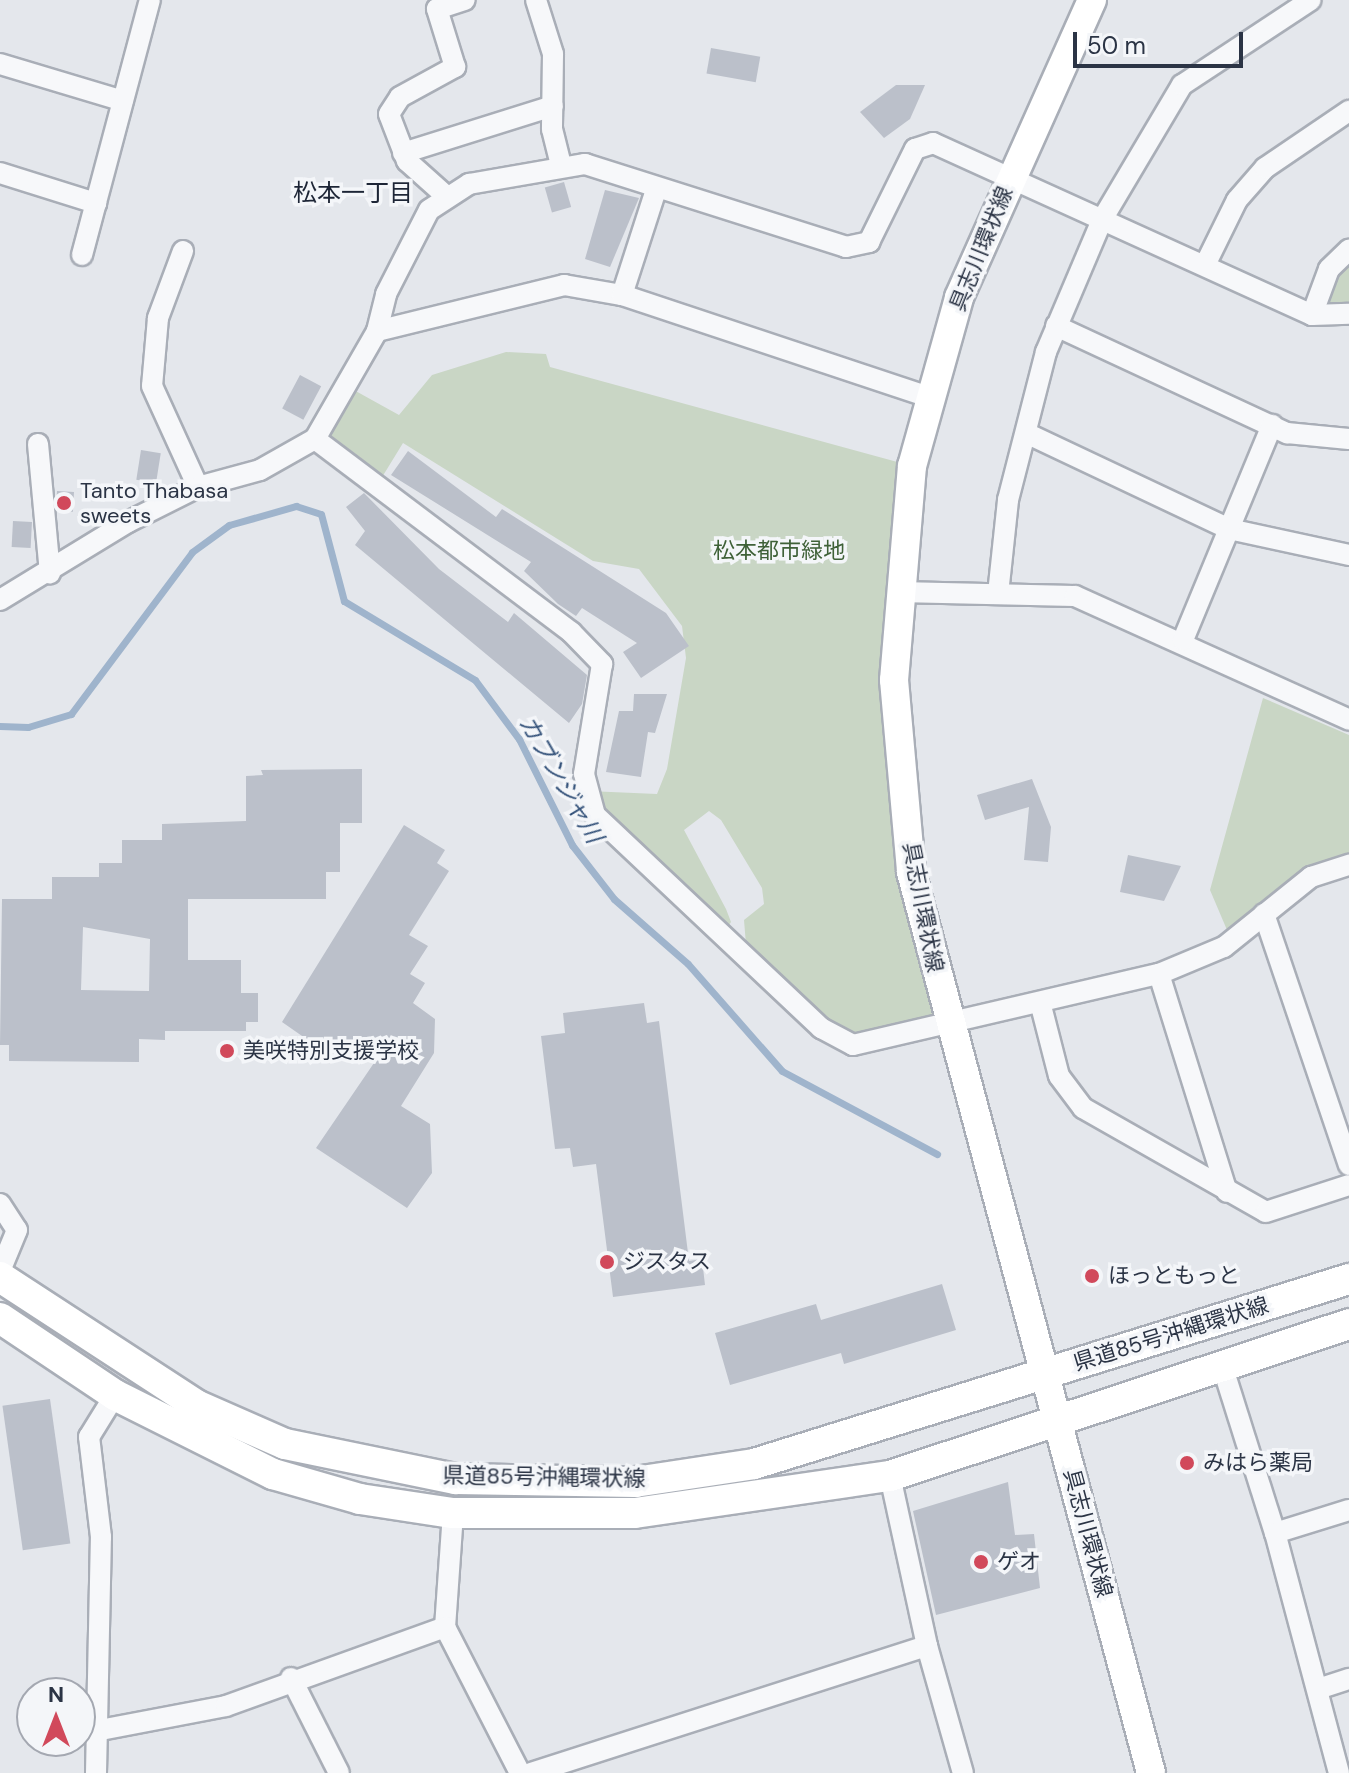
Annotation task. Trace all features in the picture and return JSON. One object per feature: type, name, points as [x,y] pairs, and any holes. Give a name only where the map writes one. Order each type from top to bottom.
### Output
[{"type":"main road","name":"具志川環状線","points":[[1092,0],[1009,178],[959,298],[912,466],[898,592],[894,680],[911,872],[949,1027],[1047,1372],[1151,1773]]},
{"type":"main road","name":"県道85号沖縄環状線","points":[[0,1274],[196,1405],[285,1444],[456,1479],[635,1482],[754,1464],[1349,1279]]},
{"type":"main road","name":"県道85号沖縄環状線","points":[[0,1318],[115,1395],[273,1474],[360,1499],[453,1513],[635,1513],[890,1476],[1349,1324]]},
{"type":"street","points":[[82,255],[150,0]]},
{"type":"street","points":[[445,195],[403,153],[389,114],[400,97],[455,67],[437,9],[465,0]]},
{"type":"street","points":[[536,0],[553,54],[553,106],[561,165]]},
{"type":"street","points":[[998,594],[1008,500],[1026,433],[1056,326],[1103,218],[1182,85],[1311,0]]},
{"type":"street","points":[[0,64],[123,101]]},
{"type":"street","points":[[403,153],[553,106]]},
{"type":"street","points":[[1205,265],[1237,200],[1265,168],[1349,111]]},
{"type":"street","points":[[0,600],[198,487],[260,470],[315,439],[377,331],[417,232],[445,195],[561,165],[585,164],[656,190],[846,247],[869,242],[915,149],[933,143],[1312,315],[1349,314]]},
{"type":"street","points":[[0,173],[96,203]]},
{"type":"street","points":[[622,295],[656,190]]},
{"type":"street","points":[[1312,315],[1329,269],[1349,250]]},
{"type":"street","points":[[183,251],[158,318],[152,386],[198,487]]},
{"type":"street","points":[[377,331],[564,285],[622,295],[931,398]]},
{"type":"street","points":[[1056,326],[1272,425],[1326,442],[1349,439]]},
{"type":"street","points":[[1183,640],[1272,425]]},
{"type":"street","points":[[1026,433],[1229,529],[1349,555]]},
{"type":"street","points":[[315,439],[571,632],[602,664],[584,774],[595,815],[628,850],[821,1028],[853,1045],[949,1027],[1159,974],[1224,947],[1311,877],[1349,865]]},
{"type":"street","points":[[38,444],[50,573]]},
{"type":"street","points":[[898,592],[1075,596],[1183,640],[1349,720]]},
{"type":"street","points":[[1264,914],[1349,1165]]},
{"type":"street","points":[[1159,974],[1227,1192]]},
{"type":"street","points":[[1040,1002],[1059,1076],[1083,1108],[1266,1212],[1349,1185]]},
{"type":"street","points":[[0,1204],[17,1230],[0,1274]]},
{"type":"street","points":[[1222,1365],[1275,1533],[1339,1773]]},
{"type":"street","points":[[96,1699],[101,1537],[89,1437],[115,1395]]},
{"type":"street","points":[[890,1476],[927,1646],[963,1773]]},
{"type":"street","points":[[1275,1533],[1349,1510]]},
{"type":"street","points":[[453,1513],[445,1627],[520,1773]]},
{"type":"street","points":[[96,1731],[226,1706],[291,1678],[445,1627]]},
{"type":"street","points":[[531,1773],[927,1646]]},
{"type":"street","points":[[291,1678],[339,1773]]},
{"type":"street","points":[[1318,1689],[1349,1679]]},
{"type":"green space","points":[[1349,250],[1349,314],[1312,315]]},
{"type":"green space","name":"松本都市緑地","points":[[506,352],[546,354],[550,367],[912,466],[894,680],[949,1027],[853,1045],[747,957],[744,920],[764,904],[762,888],[721,820],[709,811],[684,830],[731,922],[722,935],[628,850],[588,791],[657,794],[667,769],[686,658],[682,626],[639,569],[593,561],[403,443],[376,487],[315,439],[343,384],[399,415],[432,375]]},
{"type":"green space","points":[[1263,698],[1349,735],[1349,855],[1310,865],[1227,930],[1210,890]]},
{"type":"building","points":[[711,48],[760,57],[756,82],[706,74]]},
{"type":"building","points":[[896,85],[925,85],[910,119],[884,138],[860,112]]},
{"type":"building","points":[[564,182],[571,207],[552,213],[545,188]]},
{"type":"building","points":[[605,190],[639,198],[610,267],[585,259]]},
{"type":"building","points":[[300,375],[321,386],[303,420],[282,409]]},
{"type":"building","points":[[141,450],[161,453],[156,483],[136,480]]},
{"type":"building","points":[[408,451],[496,517],[502,509],[666,613],[689,646],[641,678],[623,652],[637,643],[582,608],[576,616],[558,604],[524,571],[531,562],[391,475]]},
{"type":"building","points":[[57,491],[74,492],[73,512],[56,511]]},
{"type":"building","points":[[364,493],[439,569],[508,622],[514,613],[587,675],[582,704],[569,723],[355,545],[365,531],[346,507]]},
{"type":"building","points":[[13,521],[32,522],[31,548],[12,547]]},
{"type":"building","points":[[634,694],[667,694],[655,733],[648,732],[641,777],[606,772],[619,711],[633,711]]},
{"type":"building","points":[[362,769],[362,823],[340,823],[340,872],[326,872],[326,899],[188,899],[188,960],[241,960],[241,993],[258,993],[258,1022],[246,1022],[246,1031],[165,1031],[165,1040],[139,1039],[139,1062],[9,1061],[9,1045],[0,1045],[2,899],[52,899],[52,877],[99,877],[99,863],[122,863],[122,840],[162,840],[162,824],[246,821],[246,776],[263,775],[261,770]],"holes":[[[83,927],[150,939],[149,991],[81,990]]]},
{"type":"building","points":[[1032,779],[1051,827],[1048,862],[1024,860],[1029,807],[985,820],[977,795]]},
{"type":"building","points":[[404,825],[445,850],[437,863],[449,871],[409,935],[428,946],[410,974],[425,983],[413,1003],[435,1019],[434,1053],[401,1106],[430,1124],[432,1173],[407,1208],[316,1148],[376,1060],[351,1046],[325,1052],[282,1022]]},
{"type":"building","points":[[1128,855],[1181,866],[1164,901],[1120,892]]},
{"type":"building","points":[[644,1003],[647,1023],[659,1021],[689,1261],[702,1259],[705,1285],[613,1297],[596,1164],[573,1167],[570,1148],[555,1149],[541,1036],[565,1033],[563,1013]]},
{"type":"building","points":[[942,1284],[956,1330],[844,1364],[841,1353],[730,1385],[715,1333],[816,1304],[821,1320]]},
{"type":"building","points":[[50,1399],[70,1544],[23,1550],[2,1406]]},
{"type":"building","name":"ゲオ","points":[[1008,1482],[1015,1535],[1034,1534],[1040,1588],[936,1615],[913,1511]]},
{"type":"waterway","name":"カブンジャ川","points":[[0,726],[28,727],[71,714],[192,552],[229,525],[296,506],[321,514],[344,601],[475,680],[519,739],[572,845],[614,899],[688,964],[782,1071],[937,1154]]},
{"type":"place","name":"Tanto Thabasa sweets","points":[[64,503]]},
{"type":"place","name":"美咲特別支援学校","points":[[227,1051]]},
{"type":"place","name":"ジスタス","points":[[607,1262]]},
{"type":"place","name":"ほっともっと","points":[[1092,1276]]},
{"type":"place","name":"みはら薬局","points":[[1187,1463]]},
{"type":"place","name":"ゲオ","points":[[981,1562]]},
{"type":"district","name":"松本一丁目","points":[[353,193]]}]
